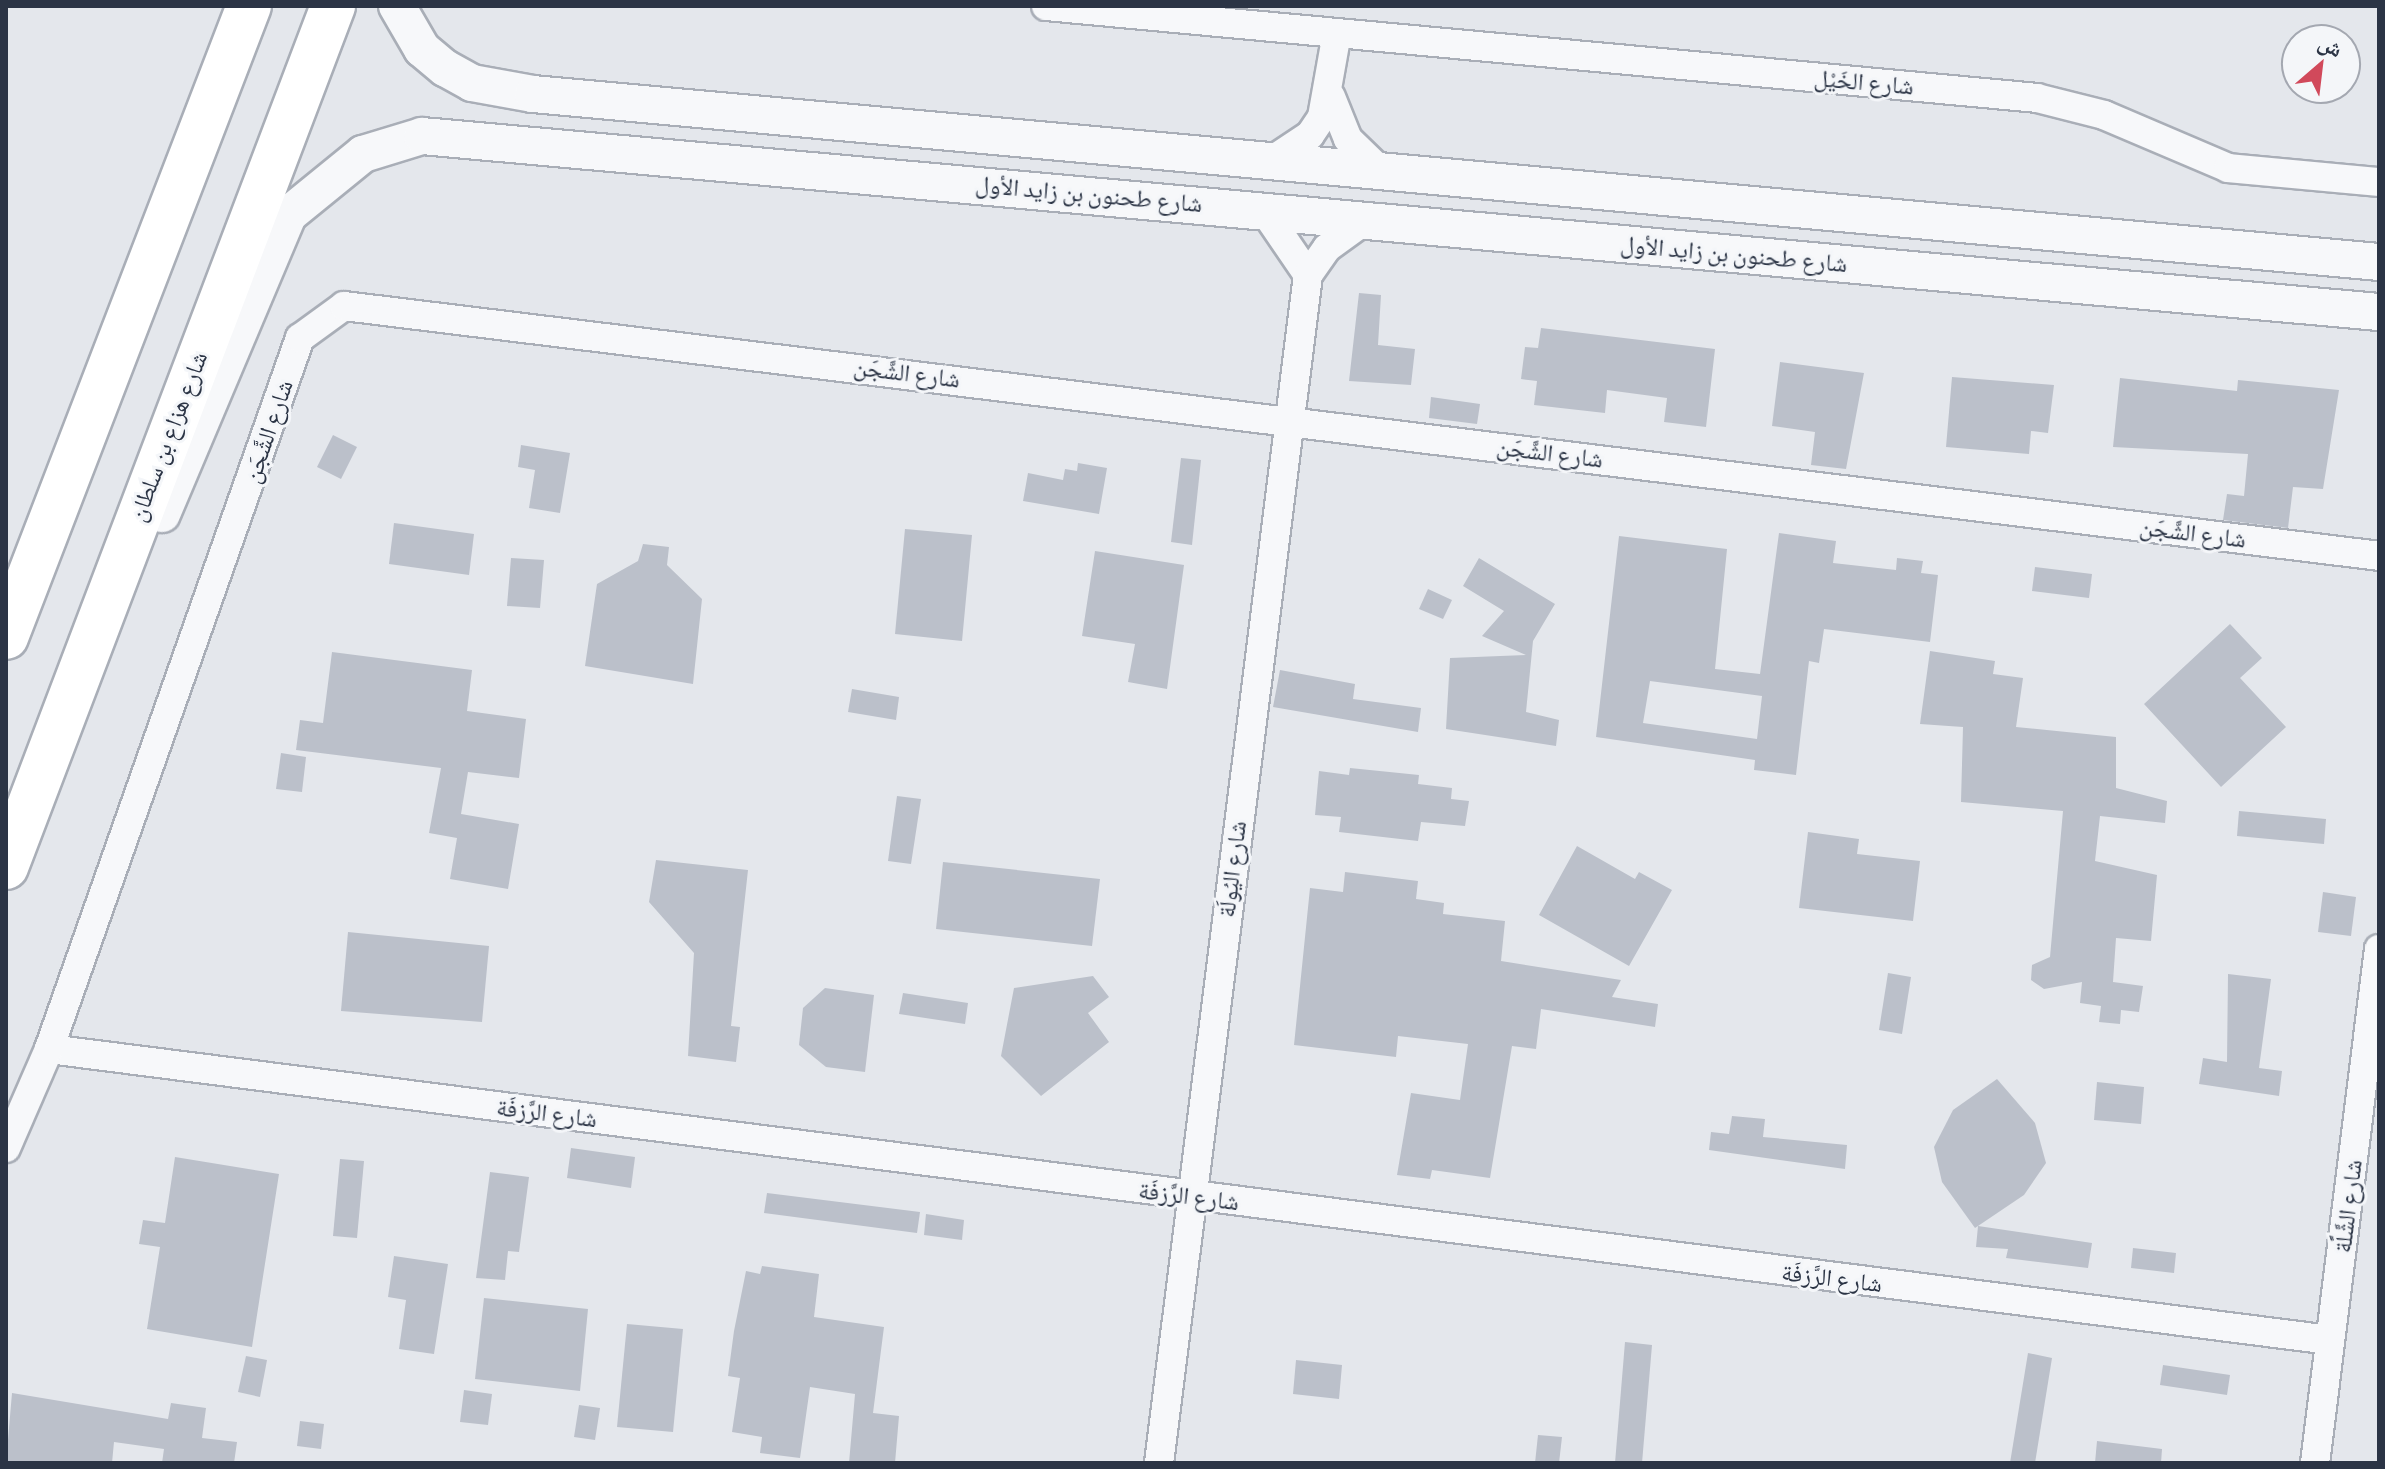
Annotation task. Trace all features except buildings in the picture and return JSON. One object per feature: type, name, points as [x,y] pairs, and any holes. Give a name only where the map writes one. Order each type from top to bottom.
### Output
[{"type":"main road","points":[[6,637],[249,6]]},
{"type":"main road","name":"شارع هزاع بن سلطان","points":[[6,867],[90,636],[333,6]]},
{"type":"street","name":"شارع طحنون بن زايد الأول","points":[[397,6],[422,49],[445,68],[502,90],[2379,262]]},
{"type":"street","name":"شارع الخَيْل","points":[[1046,6],[2037,98],[2104,115],[2228,168],[2379,182]]},
{"type":"street","points":[[1274,159],[1310,135],[1331,97],[1337,33]]},
{"type":"street","points":[[1331,97],[1348,139],[1381,171]]},
{"type":"street","name":"شارع طحنون بن زايد الأول","points":[[90,636],[151,540],[288,215],[328,176],[392,143],[458,134],[2379,312]]},
{"type":"street","points":[[1263,209],[1308,275],[1327,248],[1367,219]]},
{"type":"street","name":"شارع اليُولَة","points":[[1159,1463],[1190,1195],[1308,275]]},
{"type":"street","name":"شارع الشَّجَن","points":[[6,1148],[49,1049],[300,338],[319,318],[371,305],[2379,556]]},
{"type":"street","name":"شارع الشَّلَّة","points":[[2315,1463],[2379,949]]},
{"type":"street","name":"شارع الرَّزفَة","points":[[49,1049],[2330,1340]]}]
